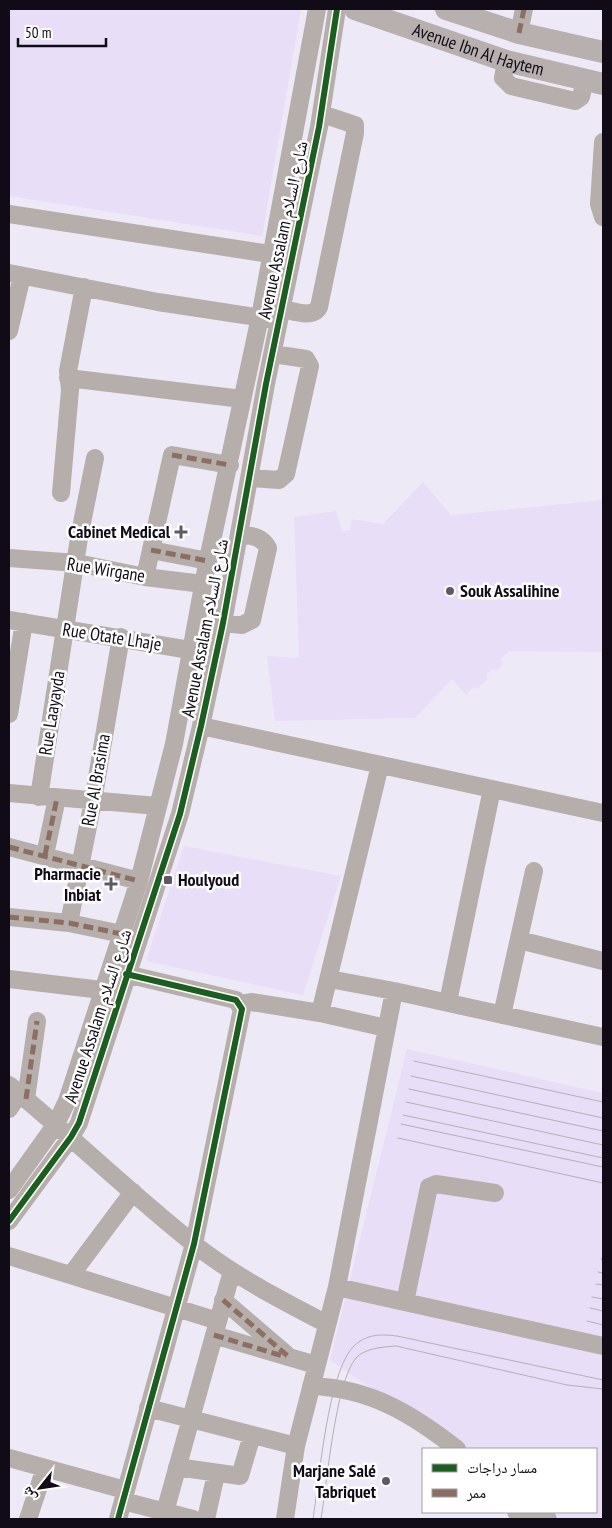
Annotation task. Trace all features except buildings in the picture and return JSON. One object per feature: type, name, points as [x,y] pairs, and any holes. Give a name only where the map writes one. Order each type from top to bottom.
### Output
[{"type":"main road","name":"Avenue Ibn Al Haytem","points":[[355,9],[506,61],[594,82]]},
{"type":"main road","name":"Avenue Ibn Al Haytem","points":[[446,9],[519,33],[603,52]]},
{"type":"street","name":"Avenue Assalam شارع السلام","points":[[9,1190],[56,1124],[67,1101],[139,881],[182,705],[203,584],[230,465],[260,317],[270,254],[317,9]]},
{"type":"street","name":"Avenue Assalam شارع السلام","points":[[9,1220],[71,1137],[84,1110],[126,974],[180,814],[223,623],[238,534],[273,354],[322,114],[338,9]]},
{"type":"street","points":[[519,33],[524,9]]},
{"type":"street","points":[[9,331],[16,275],[158,302],[260,317],[312,314],[317,312],[355,133],[355,125],[350,122],[322,114]]},
{"type":"street","points":[[603,142],[599,204],[603,217]]},
{"type":"street","points":[[9,214],[270,254]]},
{"type":"street","points":[[61,493],[70,390],[68,378],[84,287]]},
{"type":"street","points":[[250,478],[279,480],[286,474],[310,366],[306,359],[273,354]]},
{"type":"street","points":[[68,378],[242,399]]},
{"type":"street","points":[[145,577],[172,455],[230,465]]},
{"type":"street","name":"Rue Laayayda","points":[[39,797],[95,458]]},
{"type":"street","points":[[223,623],[242,625],[252,620],[268,548],[265,541],[260,538],[238,534]]},
{"type":"street","points":[[151,550],[232,568]]},
{"type":"street","name":"Rue Wirgane","points":[[9,558],[77,563],[145,577],[203,584]]},
{"type":"street","points":[[9,714],[16,621]]},
{"type":"street","name":"Rue Otate Lhaje","points":[[16,621],[215,654]]},
{"type":"street","name":"Rue Al Brasima","points":[[70,923],[121,637]]},
{"type":"street","points":[[201,726],[603,813]]},
{"type":"street","points":[[320,1013],[380,765]]},
{"type":"street","points":[[448,1002],[492,789]]},
{"type":"street","points":[[9,793],[158,806]]},
{"type":"street","points":[[45,854],[57,798]]},
{"type":"street","points":[[9,846],[45,854],[81,866],[139,881]]},
{"type":"street","points":[[502,1015],[534,871]]},
{"type":"street","points":[[9,917],[70,923],[122,934]]},
{"type":"street","points":[[519,940],[603,961]]},
{"type":"street","points":[[118,1519],[194,1244],[242,1010],[236,1000],[126,974]]},
{"type":"street","points":[[9,979],[102,990]]},
{"type":"street","points":[[329,979],[448,1002],[603,1037]]},
{"type":"street","points":[[285,1519],[296,1446],[336,1286],[394,991]]},
{"type":"street","points":[[240,1004],[251,1002],[320,1013],[385,1034]]},
{"type":"street","points":[[9,1109],[18,1093],[37,1020]]},
{"type":"street","points":[[18,1093],[194,1244],[232,1271],[327,1324]]},
{"type":"street","points":[[405,1302],[426,1190],[436,1184],[495,1193]]},
{"type":"street","points":[[71,1275],[133,1192]]},
{"type":"street","points":[[9,1256],[175,1309],[290,1358],[316,1365]]},
{"type":"street","points":[[163,1516],[232,1271]]},
{"type":"street","points":[[336,1286],[603,1346]]},
{"type":"street","points":[[223,1300],[290,1358]]},
{"type":"street","points":[[311,1386],[335,1387],[364,1394],[405,1412],[456,1448]]},
{"type":"street","points":[[148,1408],[296,1446]]},
{"type":"street","points":[[434,1432],[445,1448]]},
{"type":"street","points":[[177,1467],[240,1476],[252,1435]]},
{"type":"street","points":[[9,1458],[45,1468],[124,1496],[163,1516],[193,1519]]},
{"type":"street","points":[[28,1519],[45,1468]]},
{"type":"street","points":[[206,1519],[216,1474]]},
{"type":"shaded area","points":[[9,9],[301,9],[262,236],[9,196]]},
{"type":"shaded area","name":"Souk Assalihine","points":[[423,482],[451,515],[603,500],[603,652],[509,651],[501,659],[503,664],[497,671],[493,669],[486,675],[488,679],[477,689],[473,687],[466,695],[452,679],[415,718],[275,721],[267,656],[299,658],[294,517],[336,511],[342,531],[350,530],[352,519],[383,524]]},
{"type":"shaded area","points":[[184,846],[341,876],[303,995],[146,961]]},
{"type":"shaded area","points":[[407,1049],[603,1093],[603,1519],[561,1519],[552,1513],[597,1513],[597,1448],[458,1448],[330,1360]]},
{"type":"tram line","points":[[414,1061],[603,1102]]},
{"type":"tram line","points":[[411,1076],[603,1118]]},
{"type":"tram line","points":[[409,1089],[603,1131]]},
{"type":"tram line","points":[[406,1102],[603,1145]]},
{"type":"tram line","points":[[403,1115],[603,1158]]},
{"type":"tram line","points":[[401,1124],[603,1167]]},
{"type":"tram line","points":[[398,1138],[603,1183]]},
{"type":"tram line","points":[[598,1272],[603,1273]]},
{"type":"tram line","points":[[596,1284],[603,1285]]},
{"type":"tram line","points":[[592,1297],[603,1299]]},
{"type":"tram line","points":[[590,1308],[603,1311]]},
{"type":"tram line","points":[[587,1321],[603,1325]]},
{"type":"tram line","points":[[313,1519],[326,1428],[337,1378],[345,1359],[354,1346],[364,1339],[379,1335],[397,1336],[603,1380]]},
{"type":"tram line","points":[[321,1519],[337,1411],[349,1371],[356,1358],[364,1352],[396,1346],[567,1385],[603,1389]]},
{"type":"marked path","points":[[519,33],[524,9]]},
{"type":"marked path","points":[[172,455],[230,465]]},
{"type":"marked path","points":[[151,550],[208,561]]},
{"type":"marked path","points":[[45,855],[57,798]]},
{"type":"marked path","points":[[9,847],[139,881]]},
{"type":"marked path","points":[[9,917],[69,923],[122,934]]},
{"type":"marked path","points":[[26,1099],[37,1021]]},
{"type":"marked path","points":[[223,1300],[290,1358]]},
{"type":"marked path","points":[[214,1335],[286,1357]]},
{"type":"cycle path","points":[[9,1221],[71,1137],[79,1123],[180,814],[223,623],[266,384],[319,127],[337,9]]},
{"type":"cycle path","points":[[118,1519],[194,1244],[242,1009],[236,1000],[126,974]]},
{"type":"place","name":"Cabinet Medical","points":[[181,532]]},
{"type":"place","name":"Souk Assalihine","points":[[450,591]]},
{"type":"place","name":"Houlyoud","points":[[168,880]]},
{"type":"place","name":"Pharmacie Inbiat","points":[[111,884]]},
{"type":"place","name":"Marjane Salé Tabriquet","points":[[386,1481]]}]
